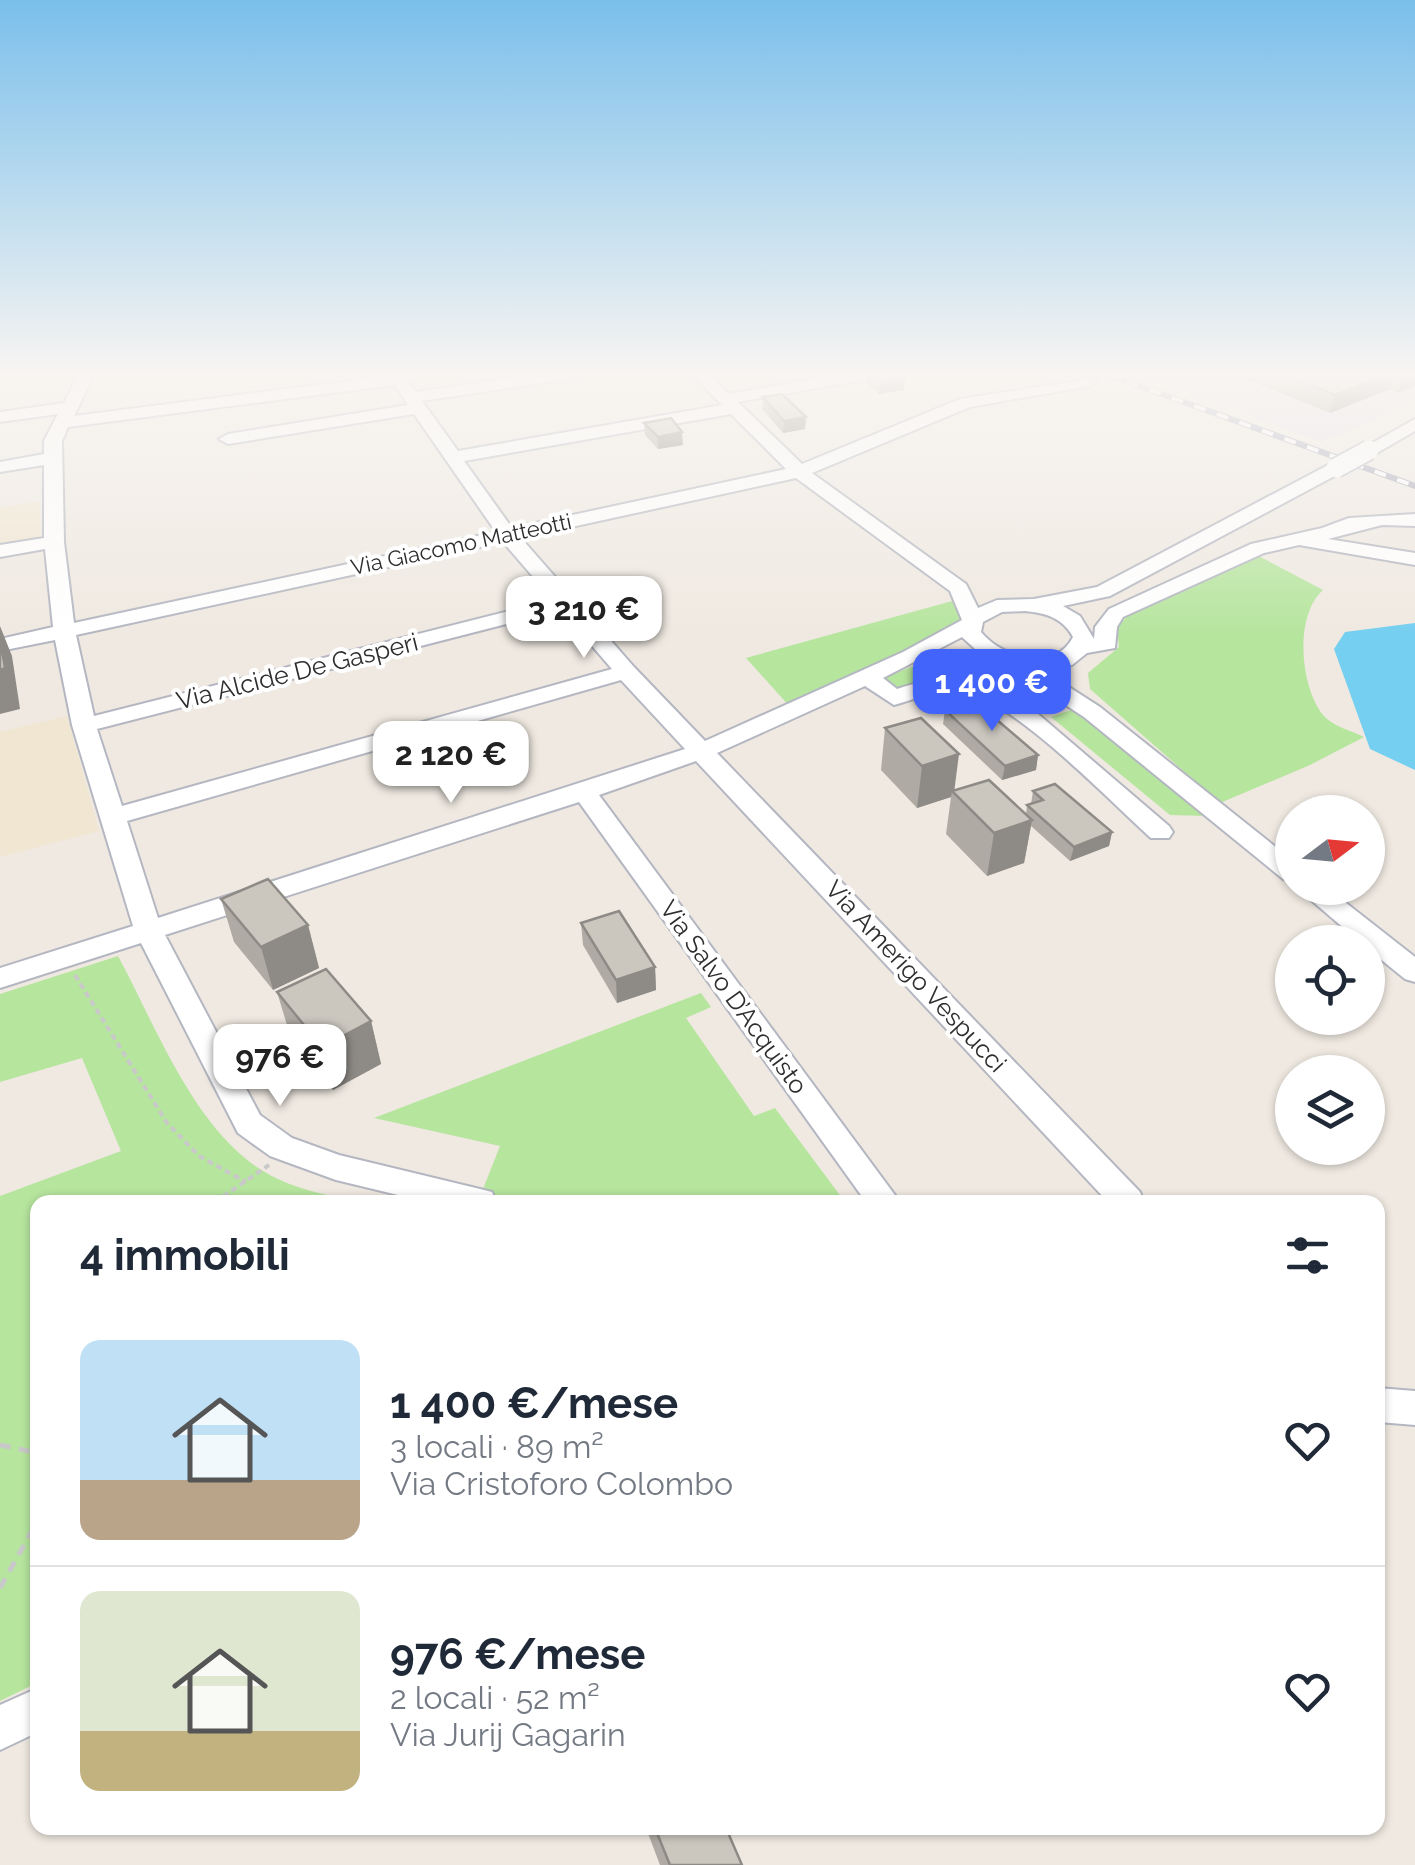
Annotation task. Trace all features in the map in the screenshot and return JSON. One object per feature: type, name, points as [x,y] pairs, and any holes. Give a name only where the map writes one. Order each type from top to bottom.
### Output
[{"type":"street","points":[[0,466],[38,460]]},
{"type":"street","points":[[51,460],[54,542],[64,632],[84,724],[149,932],[250,1124],[281,1147],[336,1168],[450,1195]]},
{"type":"street","name":"Via Amerigo Vespucci","points":[[457,460],[506,533],[626,672],[1121,1195]]},
{"type":"street","points":[[787,460],[959,588],[1062,613],[1078,644]]},
{"type":"street","name":"Via Giacomo Matteotti","points":[[0,645],[799,472],[826,460]]},
{"type":"street","points":[[0,978],[704,750],[911,657],[997,606],[1103,592],[1351,460]]},
{"type":"street","points":[[911,657],[985,652],[1016,662],[1047,664],[1078,644],[1106,643],[1106,627],[1116,613],[1244,553],[1382,519],[1415,520]]},
{"type":"street","points":[[1294,540],[1415,558]]},
{"type":"street","points":[[0,552],[54,542]]},
{"type":"street","points":[[959,588],[972,621],[975,642],[985,652]]},
{"type":"street","points":[[1092,712],[1070,687],[1085,612],[1103,592]]},
{"type":"street","name":"Via Alcide De Gasperi","points":[[84,724],[568,602]]},
{"type":"street","points":[[1016,662],[1092,712],[1275,859]]},
{"type":"street","points":[[112,817],[626,672]]},
{"type":"street","points":[[867,676],[894,698],[951,681],[991,691],[1016,707],[1160,832]]},
{"type":"street","name":"Via Salvo D’Acquisto","points":[[584,792],[879,1195]]},
{"type":"street","points":[[1331,905],[1415,972]]},
{"type":"street","points":[[1385,1406],[1415,1408]]},
{"type":"street","points":[[0,1728],[30,1713]]},
{"type":"path","points":[[64,958],[167,1123],[199,1156],[246,1182]]},
{"type":"path","points":[[226,1195],[270,1164],[281,1147]]},
{"type":"path","points":[[0,1444],[30,1451]]},
{"type":"path","points":[[0,1588],[30,1534]]},
{"type":"shaded area","points":[[40,501],[40,540],[0,547],[0,508]]},
{"type":"shaded area","points":[[67,716],[99,831],[0,857],[0,732]]},
{"type":"green space","points":[[1257,555],[1323,590],[1314,602],[1304,633],[1309,687],[1327,719],[1364,737],[1220,803],[1090,689],[1088,673],[1119,647],[1117,628],[1127,616]]},
{"type":"green space","points":[[960,601],[965,621],[791,708],[746,658]]},
{"type":"green space","points":[[964,658],[1016,673],[1063,700],[1041,708],[1003,686],[972,675],[938,676],[896,689],[882,678],[929,660]]},
{"type":"green space","points":[[1074,709],[1206,816],[1170,815],[1051,717]]},
{"type":"green space","points":[[118,956],[183,1082],[225,1139],[250,1162],[278,1179],[330,1195],[30,1195],[30,1686],[0,1701],[0,1196],[121,1151],[82,1058],[0,1082],[0,994]]},
{"type":"green space","points":[[701,993],[711,1007],[686,1018],[754,1116],[775,1108],[840,1195],[486,1195],[481,1194],[500,1146],[374,1118]]},
{"type":"water","points":[[1415,623],[1415,770],[1370,749],[1334,649],[1345,632]]},
{"type":"building","points":[[0,639],[5,668],[0,670]]},
{"type":"building","points":[[976,702],[1038,755],[1005,766],[945,710]]},
{"type":"building","points":[[921,718],[959,754],[922,766],[885,728]]},
{"type":"building","points":[[989,780],[1032,820],[994,833],[952,791]]},
{"type":"building","points":[[1055,784],[1112,832],[1074,847],[1027,805],[1043,800],[1033,791]]},
{"type":"building","points":[[268,879],[308,925],[261,947],[221,899]]},
{"type":"building","points":[[619,911],[655,967],[616,980],[581,923]]},
{"type":"building","points":[[326,969],[371,1021],[322,1047],[277,992]]},
{"type":"building","points":[[658,1835],[729,1835],[742,1865],[670,1865]]},
{"type":"railway","points":[[1344,460],[1415,486]]}]
